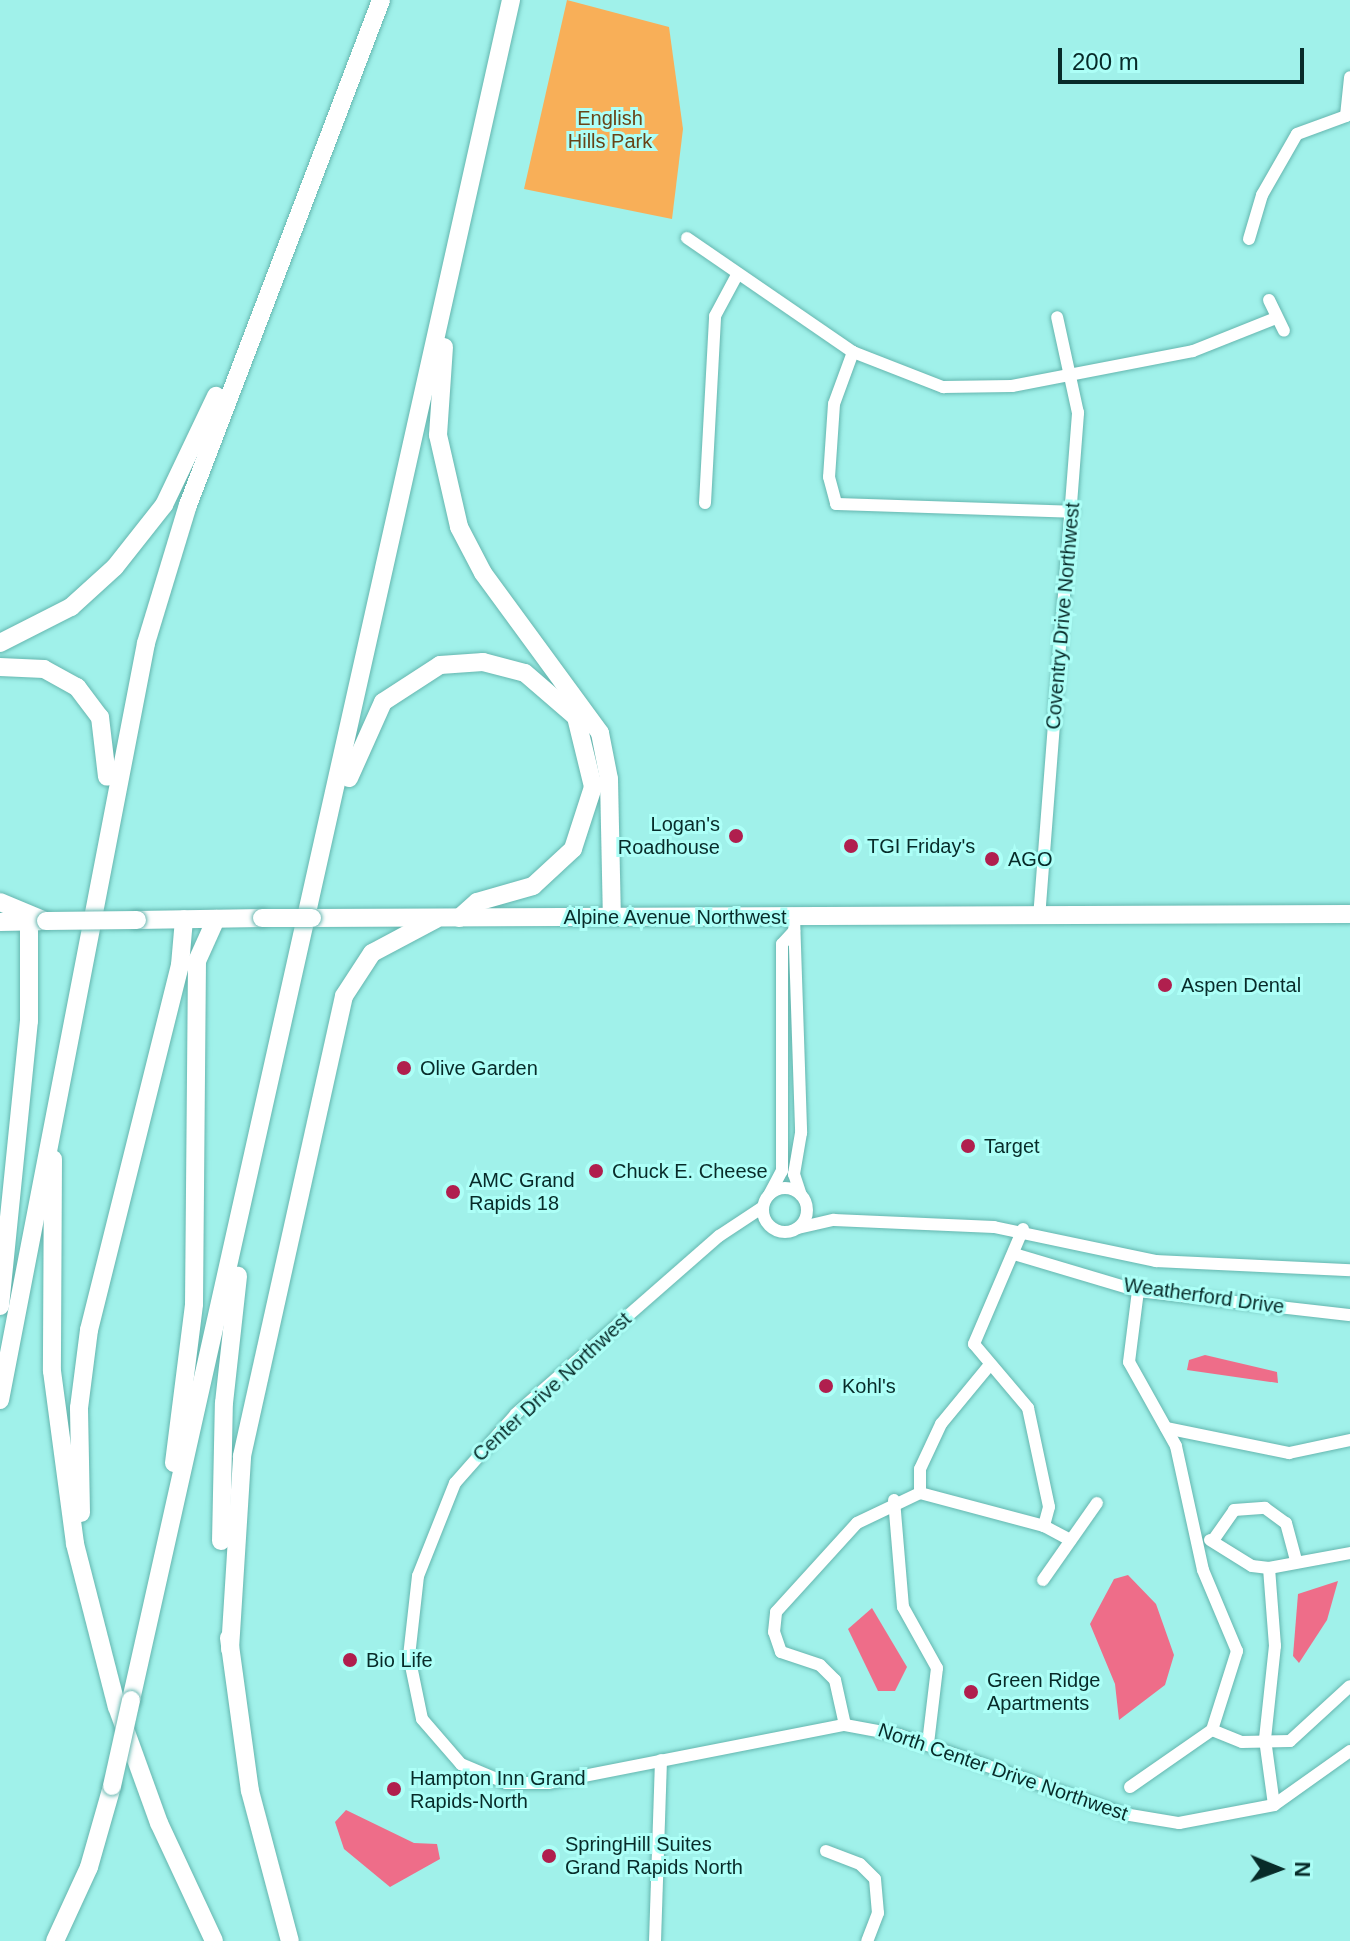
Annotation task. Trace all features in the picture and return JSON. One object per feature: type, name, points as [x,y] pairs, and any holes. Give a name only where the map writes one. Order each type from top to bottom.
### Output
[{"type":"highway","points":[[0,1400],[105,832],[167,570],[285,248],[381,0]]},
{"type":"highway","points":[[55,1941],[89,1867],[112,1786],[511,0]]},
{"type":"highway","points":[[468,186],[439,387],[443,471],[483,573],[600,733],[609,779],[612,917]]},
{"type":"highway","points":[[0,643],[71,607],[164,505],[285,248]]},
{"type":"highway","points":[[322,851],[365,730],[399,687],[462,661],[525,673],[561,698],[585,737],[590,810],[573,849],[548,876],[518,894],[477,902],[459,918]]},
{"type":"highway","points":[[0,667],[44,669],[91,702],[107,739],[105,832]]},
{"type":"highway","points":[[0,902],[38,921],[0,1306]]},
{"type":"highway","name":"Alpine Avenue Northwest","points":[[0,922],[356,917],[721,917],[794,924],[1350,914]]},
{"type":"highway","points":[[92,1623],[79,1496],[83,1371],[184,943],[184,919]]},
{"type":"highway","points":[[165,1549],[194,1304],[197,961],[216,919]]},
{"type":"highway","points":[[184,943],[216,919]]},
{"type":"highway","points":[[230,1649],[242,1456],[344,996],[372,953],[436,919]]},
{"type":"highway","points":[[57,1089],[52,1371],[92,1623],[159,1823],[214,1941]]},
{"type":"highway","points":[[248,1185],[222,1444],[230,1649],[250,1791],[290,1941]]},
{"type":"street","points":[[1249,239],[1262,195],[1297,134],[1346,116],[1350,77]]},
{"type":"street","points":[[687,238],[853,352],[943,387],[1012,386],[1193,351],[1276,318]]},
{"type":"street","points":[[705,503],[715,316],[737,275]]},
{"type":"street","points":[[1269,300],[1284,331]]},
{"type":"street","name":"Coventry Drive Northwest","points":[[1039,918],[1073,512],[1074,374],[1057,317]]},
{"type":"street","points":[[853,352],[834,404],[829,477],[836,504],[1073,512]]},
{"type":"street","points":[[771,1227],[763,1207],[782,1171],[782,944],[794,924]]},
{"type":"street","points":[[794,924],[800,942],[801,1133],[794,1174],[803,1198],[798,1228]]},
{"type":"street","points":[[769,1195],[789,1189],[834,1220]]},
{"type":"street","name":"Center Drive Northwest","points":[[763,1207],[735,1226],[473,1458],[428,1538],[412,1617],[412,1686],[422,1719],[461,1764],[525,1785],[661,1760],[781,1732]]},
{"type":"street","points":[[735,1226],[798,1228],[834,1220],[1023,1229],[1156,1261],[1350,1270]]},
{"type":"street","points":[[1023,1229],[974,1344],[988,1367],[1028,1408],[1049,1507],[1044,1526]]},
{"type":"street","name":"Weatherford Drive","points":[[1014,1254],[1138,1291],[1350,1315]]},
{"type":"street","points":[[1130,1787],[1212,1730],[1237,1651],[1199,1541],[1186,1477],[1166,1428],[1129,1362],[1138,1291]]},
{"type":"street","points":[[920,1493],[920,1469],[941,1424],[988,1367]]},
{"type":"street","points":[[1166,1428],[1289,1453],[1350,1440]]},
{"type":"street","points":[[845,1725],[835,1680],[820,1665],[781,1652],[776,1612],[857,1523],[894,1500],[920,1493],[1044,1526],[1070,1540]]},
{"type":"street","points":[[894,1500],[903,1607],[937,1668],[928,1744]]},
{"type":"street","points":[[1043,1580],[1097,1503]]},
{"type":"street","points":[[1214,1539],[1234,1510],[1265,1508],[1286,1523],[1296,1561]]},
{"type":"street","points":[[1199,1541],[1214,1539],[1252,1566],[1269,1568],[1350,1553]]},
{"type":"street","points":[[1269,1568],[1275,1646],[1265,1739],[1274,1805]]},
{"type":"street","points":[[1212,1730],[1242,1742],[1265,1739],[1290,1741],[1350,1686]]},
{"type":"street","name":"North Center Drive Northwest","points":[[781,1732],[845,1725],[928,1744],[1151,1820],[1214,1821],[1274,1805],[1350,1751]]},
{"type":"street","points":[[655,1941],[661,1760]]},
{"type":"street","points":[[826,1851],[860,1864],[875,1879],[878,1913],[867,1941]]},
{"type":"green space","name":"English Hills Park","points":[[567,0],[669,27],[683,129],[672,219],[524,189]]},
{"type":"shaded area","points":[[1205,1355],[1277,1372],[1278,1383],[1187,1370],[1189,1360]]},
{"type":"shaded area","points":[[1128,1575],[1156,1604],[1174,1655],[1165,1685],[1119,1720],[1115,1684],[1090,1624],[1114,1579]]},
{"type":"shaded area","points":[[1338,1581],[1327,1620],[1299,1663],[1293,1656],[1298,1594]]},
{"type":"shaded area","points":[[872,1608],[907,1667],[895,1691],[878,1691],[848,1629]]},
{"type":"shaded area","points":[[346,1810],[414,1843],[437,1844],[440,1859],[390,1887],[344,1849],[335,1822]]},
{"type":"place","name":"Logan's Roadhouse","points":[[736,836]]},
{"type":"place","name":"TGI Friday's","points":[[851,846]]},
{"type":"place","name":"AGO","points":[[992,859]]},
{"type":"place","name":"Aspen Dental","points":[[1165,985]]},
{"type":"place","name":"Olive Garden","points":[[404,1068]]},
{"type":"place","name":"Target","points":[[968,1146]]},
{"type":"place","name":"Chuck E. Cheese","points":[[596,1171]]},
{"type":"place","name":"AMC Grand Rapids 18","points":[[453,1192]]},
{"type":"place","name":"Kohl's","points":[[826,1386]]},
{"type":"place","name":"Bio Life","points":[[350,1660]]},
{"type":"place","name":"Green Ridge Apartments","points":[[971,1692]]},
{"type":"place","name":"Hampton Inn Grand Rapids-North","points":[[394,1789]]},
{"type":"place","name":"SpringHill Suites Grand Rapids North","points":[[549,1856]]}]
